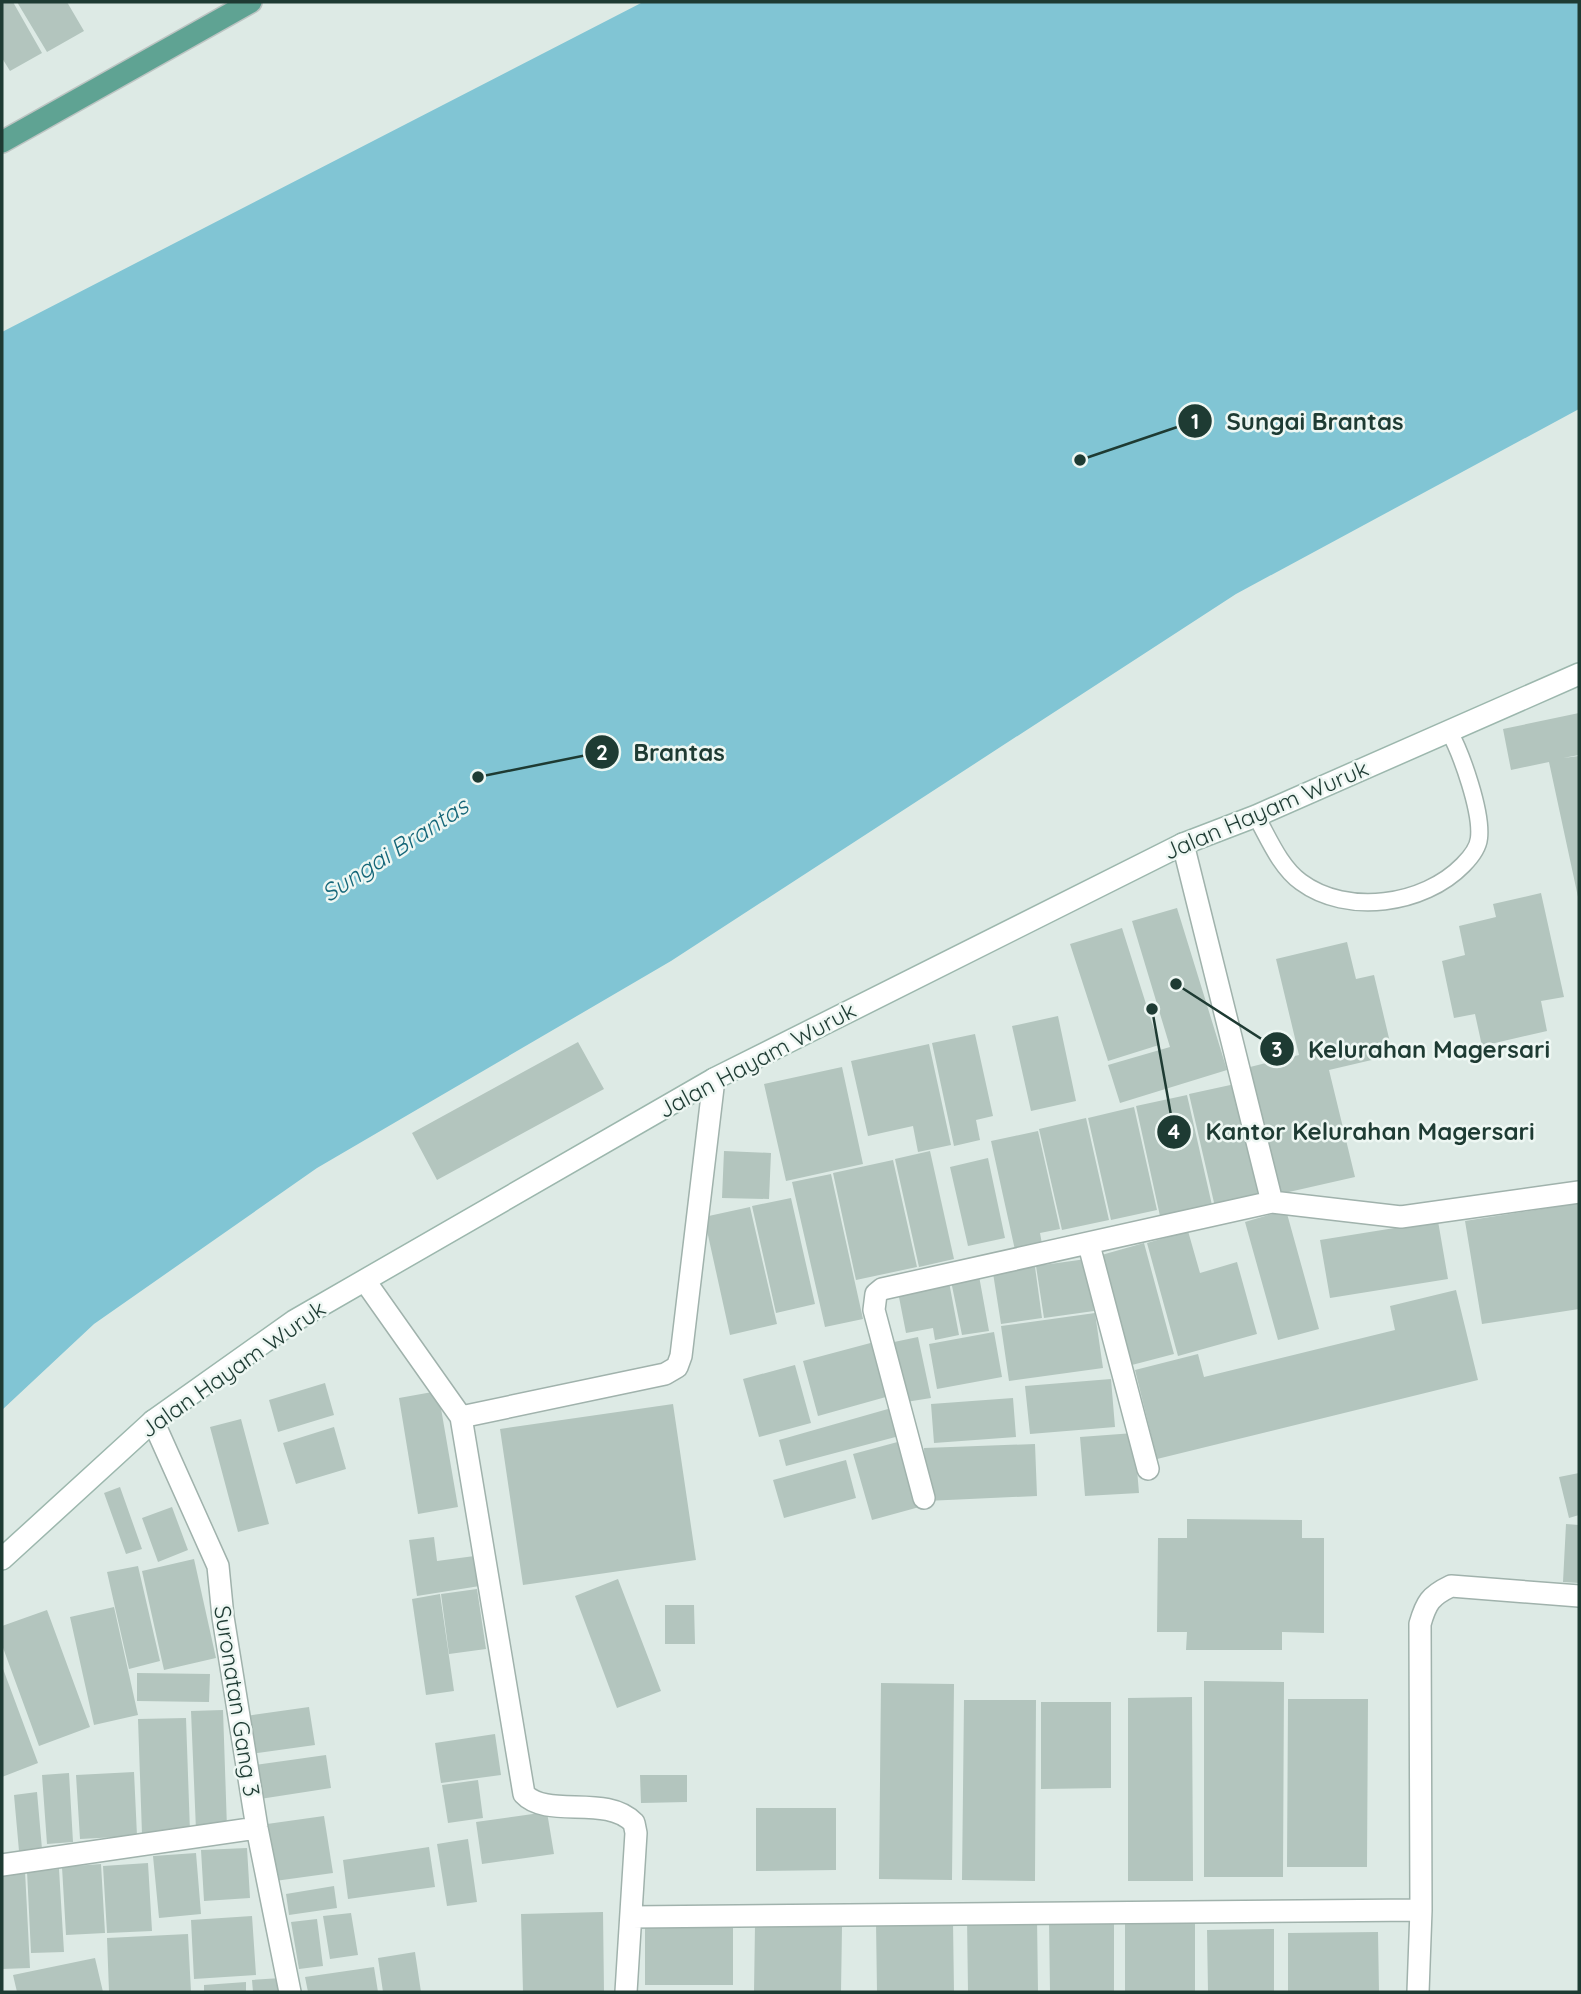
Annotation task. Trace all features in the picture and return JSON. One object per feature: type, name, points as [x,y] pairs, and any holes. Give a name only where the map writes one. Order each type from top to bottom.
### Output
[{"type":"main road","points":[[2,142],[251,2]]},
{"type":"street","name":"Jalan Hayam Wuruk","points":[[2,1559],[153,1421],[294,1321],[714,1079],[1183,844],[1256,816],[1579,674]]},
{"type":"street","points":[[1183,844],[1272,1202]]},
{"type":"street","points":[[461,1417],[665,1374],[677,1367],[681,1356],[714,1079]]},
{"type":"street","points":[[924,1498],[874,1310],[876,1294],[883,1289],[1272,1202],[1401,1217],[1579,1192]]},
{"type":"street","points":[[1089,1245],[1148,1469]]},
{"type":"street","points":[[365,1281],[461,1417],[524,1794],[538,1802],[615,1810],[634,1823],[636,1833],[626,1992]]},
{"type":"street","name":"Suronatan Gang 3","points":[[153,1421],[218,1566],[223,1617],[257,1828],[290,1992]]},
{"type":"street","points":[[1418,1992],[1421,1910],[1420,1624],[1425,1605],[1432,1595],[1451,1587],[1579,1596]]},
{"type":"street","points":[[2,1865],[257,1828]]},
{"type":"street","points":[[631,1917],[1421,1910]]},
{"type":"lane","points":[[1256,816],[1279,855],[1299,881],[1324,895],[1382,901],[1424,894],[1458,871],[1471,857],[1479,839],[1463,756],[1449,732]]},
{"type":"water","points":[[643,2],[1579,2],[1579,409],[1236,594],[671,961],[317,1168],[94,1324],[2,1410],[2,332]]},
{"type":"building","points":[[2,2],[13,2],[42,53],[10,71],[2,58]]},
{"type":"building","points":[[17,2],[67,2],[84,31],[47,52]]},
{"type":"building","points":[[1579,713],[1579,755],[1563,758],[1579,756],[1578,897],[1549,762],[1511,770],[1503,729]]},
{"type":"building","points":[[1541,893],[1564,997],[1541,1001],[1547,1031],[1482,1046],[1475,1014],[1454,1018],[1442,961],[1465,955],[1459,926],[1496,917],[1493,904]]},
{"type":"building","points":[[1177,908],[1227,1070],[1120,1103],[1108,1065],[1170,1047],[1132,921]]},
{"type":"building","points":[[1122,928],[1159,1045],[1108,1061],[1070,944]]},
{"type":"building","points":[[1347,942],[1356,979],[1374,975],[1393,1055],[1329,1070],[1355,1177],[1280,1194],[1250,1067],[1299,1055],[1276,959]]},
{"type":"building","points":[[1058,1016],[1076,1101],[1031,1111],[1012,1026]]},
{"type":"building","points":[[975,1034],[993,1116],[976,1120],[980,1140],[954,1146],[932,1043]]},
{"type":"building","points":[[578,1042],[604,1089],[437,1180],[412,1133]]},
{"type":"building","points":[[929,1044],[951,1145],[918,1152],[913,1126],[868,1136],[851,1061]]},
{"type":"building","points":[[842,1067],[863,1164],[786,1181],[764,1084]]},
{"type":"building","points":[[1235,1084],[1261,1197],[1215,1207],[1189,1094]]},
{"type":"building","points":[[1187,1095],[1212,1205],[1160,1216],[1136,1106]]},
{"type":"building","points":[[1134,1107],[1157,1210],[1111,1220],[1088,1118]]},
{"type":"building","points":[[1086,1118],[1109,1220],[1062,1230],[1039,1129]]},
{"type":"building","points":[[1038,1131],[1060,1229],[1040,1233],[1042,1244],[1015,1250],[991,1141]]},
{"type":"building","points":[[724,1151],[771,1153],[769,1199],[722,1198]]},
{"type":"building","points":[[930,1151],[954,1259],[919,1267],[895,1159]]},
{"type":"building","points":[[988,1158],[1005,1238],[968,1246],[950,1167]]},
{"type":"building","points":[[893,1160],[917,1267],[856,1280],[833,1173]]},
{"type":"building","points":[[831,1174],[863,1319],[825,1327],[792,1182]]},
{"type":"building","points":[[791,1198],[815,1304],[776,1313],[752,1206]]},
{"type":"building","points":[[1579,1203],[1579,1309],[1482,1324],[1465,1221]]},
{"type":"building","points":[[750,1207],[777,1324],[730,1335],[704,1217]]},
{"type":"building","points":[[1286,1210],[1319,1329],[1278,1340],[1245,1222]]},
{"type":"building","points":[[1438,1221],[1448,1279],[1330,1298],[1320,1240]]},
{"type":"building","points":[[1188,1231],[1200,1273],[1237,1262],[1257,1334],[1178,1356],[1147,1243]]},
{"type":"building","points":[[1144,1243],[1174,1354],[1128,1366],[1098,1256]]},
{"type":"building","points":[[1086,1259],[1094,1311],[1044,1318],[1036,1266]]},
{"type":"building","points":[[1035,1267],[1042,1318],[1001,1324],[993,1273]]},
{"type":"building","points":[[979,1276],[989,1331],[962,1335],[951,1281]]},
{"type":"building","points":[[949,1282],[959,1335],[935,1340],[933,1328],[906,1333],[898,1292]]},
{"type":"building","points":[[1456,1290],[1478,1380],[1157,1459],[1135,1370],[1198,1354],[1204,1377],[1395,1330],[1390,1306]]},
{"type":"building","points":[[1095,1313],[1103,1368],[1009,1381],[1001,1326]]},
{"type":"building","points":[[994,1332],[1002,1377],[937,1389],[929,1344]]},
{"type":"building","points":[[918,1337],[931,1398],[906,1402],[894,1342]]},
{"type":"building","points":[[878,1341],[893,1395],[818,1416],[803,1361]]},
{"type":"building","points":[[795,1365],[811,1423],[759,1437],[743,1379]]},
{"type":"building","points":[[1111,1379],[1115,1427],[1030,1434],[1025,1386]]},
{"type":"building","points":[[325,1383],[334,1415],[278,1432],[269,1400]]},
{"type":"building","points":[[438,1391],[458,1507],[418,1514],[399,1398]]},
{"type":"building","points":[[1013,1398],[1016,1437],[934,1443],[931,1404]]},
{"type":"building","points":[[673,1404],[696,1560],[523,1585],[500,1429]]},
{"type":"building","points":[[895,1407],[903,1435],[786,1466],[779,1440]]},
{"type":"building","points":[[241,1419],[269,1524],[238,1532],[210,1427]]},
{"type":"building","points":[[334,1427],[346,1469],[296,1484],[283,1443]]},
{"type":"building","points":[[1134,1433],[1139,1493],[1085,1496],[1080,1437]]},
{"type":"building","points":[[905,1440],[923,1506],[872,1520],[853,1454]]},
{"type":"building","points":[[1035,1444],[1037,1496],[926,1501],[924,1448]]},
{"type":"building","points":[[846,1460],[856,1498],[784,1518],[773,1480]]},
{"type":"building","points":[[1579,1473],[1579,1515],[1569,1518],[1559,1477]]},
{"type":"building","points":[[120,1487],[142,1549],[126,1554],[104,1493]]},
{"type":"building","points":[[172,1507],[188,1550],[158,1562],[142,1518]]},
{"type":"building","points":[[1187,1519],[1302,1520],[1302,1538],[1324,1538],[1324,1633],[1282,1632],[1282,1650],[1186,1650],[1187,1632],[1157,1632],[1158,1538],[1187,1538]]},
{"type":"building","points":[[1566,1524],[1579,1525],[1579,1583],[1563,1582]]},
{"type":"building","points":[[434,1537],[437,1561],[482,1555],[486,1585],[417,1596],[409,1540]]},
{"type":"building","points":[[194,1559],[216,1658],[164,1670],[142,1571]]},
{"type":"building","points":[[138,1566],[160,1661],[129,1669],[107,1572]]},
{"type":"building","points":[[618,1579],[661,1691],[617,1708],[575,1596]]},
{"type":"building","points":[[477,1589],[486,1649],[449,1654],[441,1594]]},
{"type":"building","points":[[440,1594],[454,1691],[426,1695],[412,1599]]},
{"type":"building","points":[[665,1605],[694,1605],[695,1644],[665,1644]]},
{"type":"building","points":[[114,1607],[138,1715],[94,1725],[70,1617]]},
{"type":"building","points":[[47,1610],[90,1727],[39,1746],[2,1645],[2,1626]]},
{"type":"building","points":[[2,1666],[38,1763],[2,1777]]},
{"type":"building","points":[[137,1673],[210,1674],[209,1702],[137,1701]]},
{"type":"building","points":[[1204,1681],[1284,1682],[1283,1877],[1204,1877]]},
{"type":"building","points":[[881,1683],[954,1684],[952,1880],[879,1879]]},
{"type":"building","points":[[1192,1697],[1193,1881],[1128,1881],[1128,1698]]},
{"type":"building","points":[[1288,1699],[1368,1699],[1367,1867],[1287,1867]]},
{"type":"building","points":[[964,1700],[1036,1700],[1035,1881],[962,1880]]},
{"type":"building","points":[[1041,1702],[1111,1702],[1111,1788],[1041,1789]]},
{"type":"building","points":[[309,1707],[315,1745],[251,1754],[246,1716]]},
{"type":"building","points":[[223,1710],[227,1828],[196,1830],[191,1711]]},
{"type":"building","points":[[186,1718],[190,1832],[142,1834],[138,1719]]},
{"type":"building","points":[[495,1734],[501,1775],[441,1783],[435,1743]]},
{"type":"building","points":[[326,1755],[331,1788],[260,1799],[255,1765]]},
{"type":"building","points":[[134,1772],[137,1836],[80,1839],[76,1775]]},
{"type":"building","points":[[69,1773],[73,1842],[47,1844],[42,1775]]},
{"type":"building","points":[[640,1775],[687,1775],[687,1802],[641,1803]]},
{"type":"building","points":[[478,1780],[483,1818],[448,1823],[442,1785]]},
{"type":"building","points":[[37,1792],[42,1849],[19,1851],[14,1795]]},
{"type":"building","points":[[756,1808],[836,1808],[836,1870],[756,1871]]},
{"type":"building","points":[[547,1812],[554,1854],[482,1864],[476,1822]]},
{"type":"building","points":[[324,1816],[333,1873],[275,1881],[267,1824]]},
{"type":"building","points":[[468,1839],[477,1902],[447,1906],[437,1844]]},
{"type":"building","points":[[429,1847],[435,1887],[348,1899],[343,1860]]},
{"type":"building","points":[[247,1848],[250,1898],[204,1901],[201,1850]]},
{"type":"building","points":[[196,1853],[201,1914],[159,1918],[153,1856]]},
{"type":"building","points":[[148,1863],[152,1931],[107,1933],[103,1866]]},
{"type":"building","points":[[101,1864],[105,1933],[66,1935],[62,1867]]},
{"type":"building","points":[[59,1869],[64,1952],[31,1953],[27,1871]]},
{"type":"building","points":[[25,1871],[30,1968],[2,1969],[2,1872]]},
{"type":"building","points":[[334,1886],[337,1908],[289,1915],[286,1894]]},
{"type":"building","points":[[603,1912],[604,1992],[523,1992],[521,1914]]},
{"type":"building","points":[[351,1913],[358,1955],[330,1959],[323,1916]]},
{"type":"building","points":[[252,1916],[256,1975],[194,1979],[191,1920]]},
{"type":"building","points":[[967,1917],[1037,1917],[1038,1992],[968,1992]]},
{"type":"building","points":[[317,1919],[323,1966],[299,1969],[291,1922]]},
{"type":"building","points":[[1049,1919],[1114,1919],[1114,1992],[1050,1992]]},
{"type":"building","points":[[1195,1919],[1195,1992],[1125,1992],[1125,1920]]},
{"type":"building","points":[[876,1922],[953,1922],[954,1992],[877,1992]]},
{"type":"building","points":[[645,1925],[733,1925],[733,1985],[645,1985]]},
{"type":"building","points":[[755,1925],[842,1927],[841,1992],[754,1992]]},
{"type":"building","points":[[1274,1929],[1274,1992],[1208,1992],[1207,1930]]},
{"type":"building","points":[[1378,1932],[1379,1992],[1288,1992],[1288,1933]]},
{"type":"building","points":[[188,1934],[191,1992],[109,1992],[107,1938]]},
{"type":"building","points":[[415,1952],[421,1992],[383,1992],[378,1958]]},
{"type":"building","points":[[95,1958],[103,1992],[17,1992],[13,1975]]},
{"type":"building","points":[[374,1967],[378,1992],[308,1992],[305,1977]]},
{"type":"building","points":[[281,1978],[283,1992],[253,1992],[252,1980]]},
{"type":"building","points":[[246,1982],[246,1992],[204,1992],[204,1985]]},
{"type":"place","name":"Sungai Brantas","points":[[1080,460]]},
{"type":"place","name":"Brantas","points":[[478,777]]},
{"type":"place","name":"Kelurahan Magersari","points":[[1176,984]]},
{"type":"place","name":"Kantor Kelurahan Magersari","points":[[1152,1009]]}]
